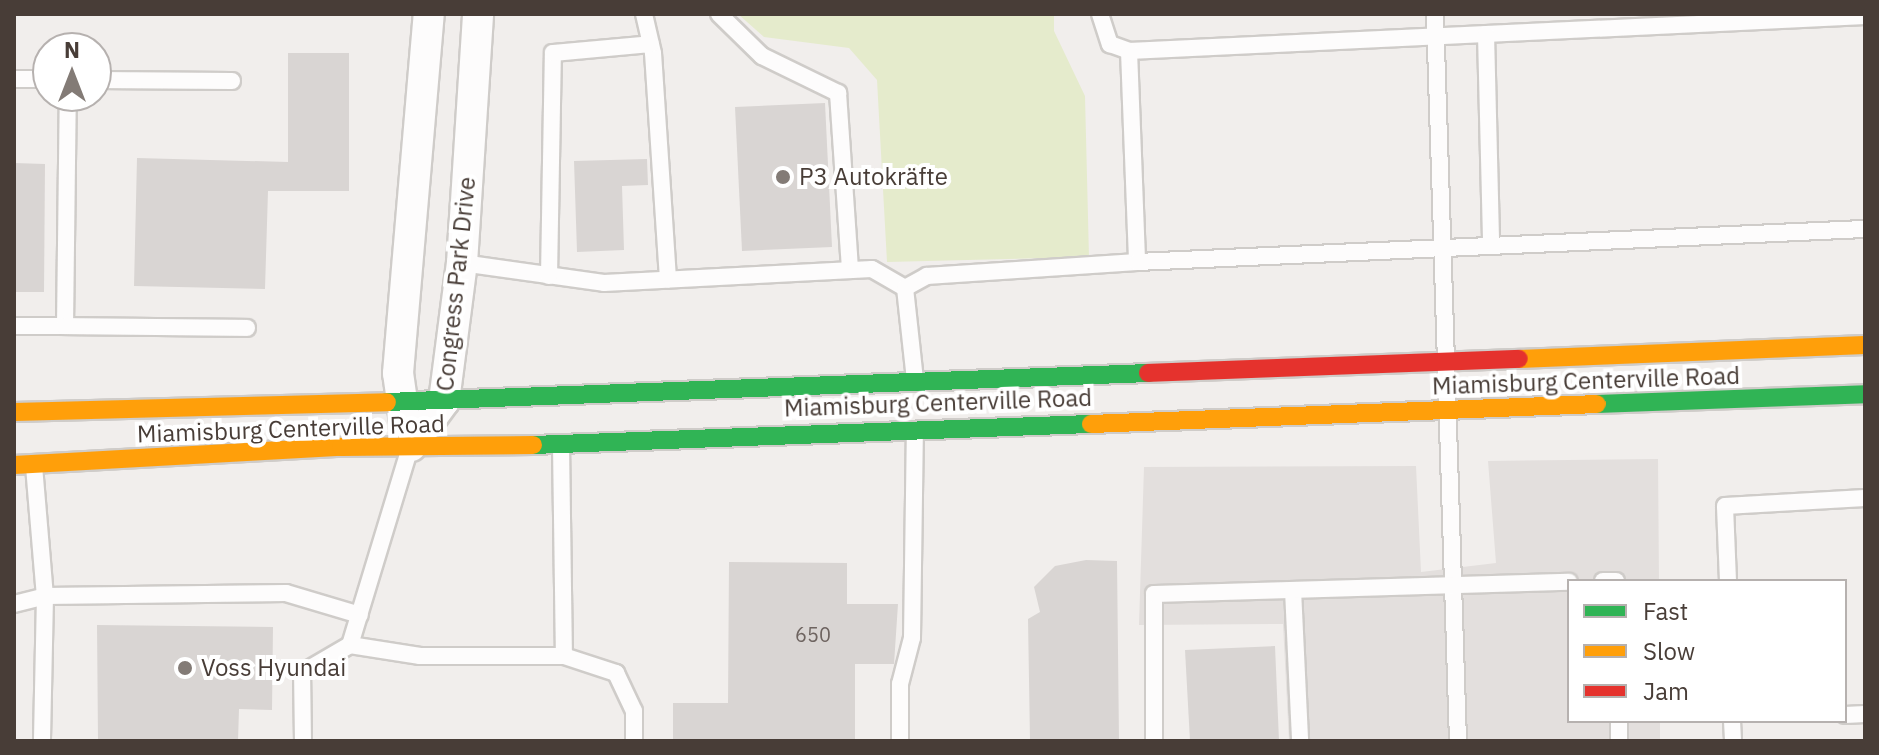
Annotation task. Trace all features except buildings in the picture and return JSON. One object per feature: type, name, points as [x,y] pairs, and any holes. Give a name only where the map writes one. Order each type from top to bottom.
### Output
[{"type":"main road","name":"Miamisburg Centerville Road","points":[[14,465],[411,446],[561,443],[915,403],[1448,359],[1865,345]]},
{"type":"main road","name":"Miamisburg Centerville Road","points":[[14,412],[400,401],[915,403],[1449,410],[1865,394]]},
{"type":"street","name":"Congress Park Drive","points":[[411,446],[400,401],[429,14]]},
{"type":"street","name":"Congress Park Drive","points":[[411,446],[444,401],[462,263],[478,14]]},
{"type":"lane","points":[[644,14],[651,44],[668,280]]},
{"type":"lane","points":[[719,14],[762,56],[838,93],[850,270]]},
{"type":"lane","points":[[1100,14],[1110,44],[1129,51],[1865,16]]},
{"type":"lane","points":[[1435,14],[1458,741]]},
{"type":"lane","points":[[1486,34],[1491,243]]},
{"type":"lane","points":[[549,276],[553,53],[651,44]]},
{"type":"lane","points":[[1129,51],[1137,262]]},
{"type":"lane","points":[[112,80],[232,81]]},
{"type":"lane","points":[[65,326],[68,112]]},
{"type":"lane","points":[[905,288],[927,276],[1137,262],[1444,245],[1865,229]]},
{"type":"lane","points":[[462,263],[604,283],[872,269],[905,288]]},
{"type":"lane","points":[[900,741],[900,684],[912,638],[915,403],[905,288]]},
{"type":"lane","points":[[14,326],[247,328]]},
{"type":"lane","points":[[561,443],[564,656]]},
{"type":"lane","points":[[350,645],[411,446]]},
{"type":"lane","points":[[34,464],[45,596],[42,741]]},
{"type":"lane","points":[[1728,579],[1725,506],[1865,498]]},
{"type":"lane","points":[[1154,741],[1154,594],[1567,582]]},
{"type":"lane","points":[[1293,590],[1300,741]]},
{"type":"lane","points":[[14,604],[45,596],[286,593],[360,615]]},
{"type":"lane","points":[[303,741],[302,673],[350,645],[420,656],[564,656],[616,673],[634,711],[634,741]]},
{"type":"green space","points":[[738,14],[1054,14],[1054,31],[1085,96],[1089,257],[887,262],[877,80],[849,48],[764,37]]},
{"type":"shaded area","points":[[1658,459],[1659,579],[1567,579],[1567,723],[1660,723],[1660,741],[1289,741],[1283,624],[1139,625],[1144,467],[1416,466],[1421,572],[1496,563],[1488,461]]},
{"type":"traffic: fast","points":[[387,402],[1148,373]]},
{"type":"traffic: fast","points":[[1597,404],[1865,394]]},
{"type":"traffic: fast","points":[[533,445],[1091,424]]},
{"type":"traffic: slow","points":[[1519,359],[1865,345]]},
{"type":"traffic: slow","points":[[14,412],[387,402]]},
{"type":"traffic: slow","points":[[1091,424],[1597,404]]},
{"type":"traffic: slow","points":[[14,465],[341,447],[533,445]]},
{"type":"traffic: jam","points":[[1148,373],[1519,359]]},
{"type":"place","name":"P3 Autokräfte","points":[[783,177]]},
{"type":"place","name":"Voss Hyundai","points":[[185,668]]}]
